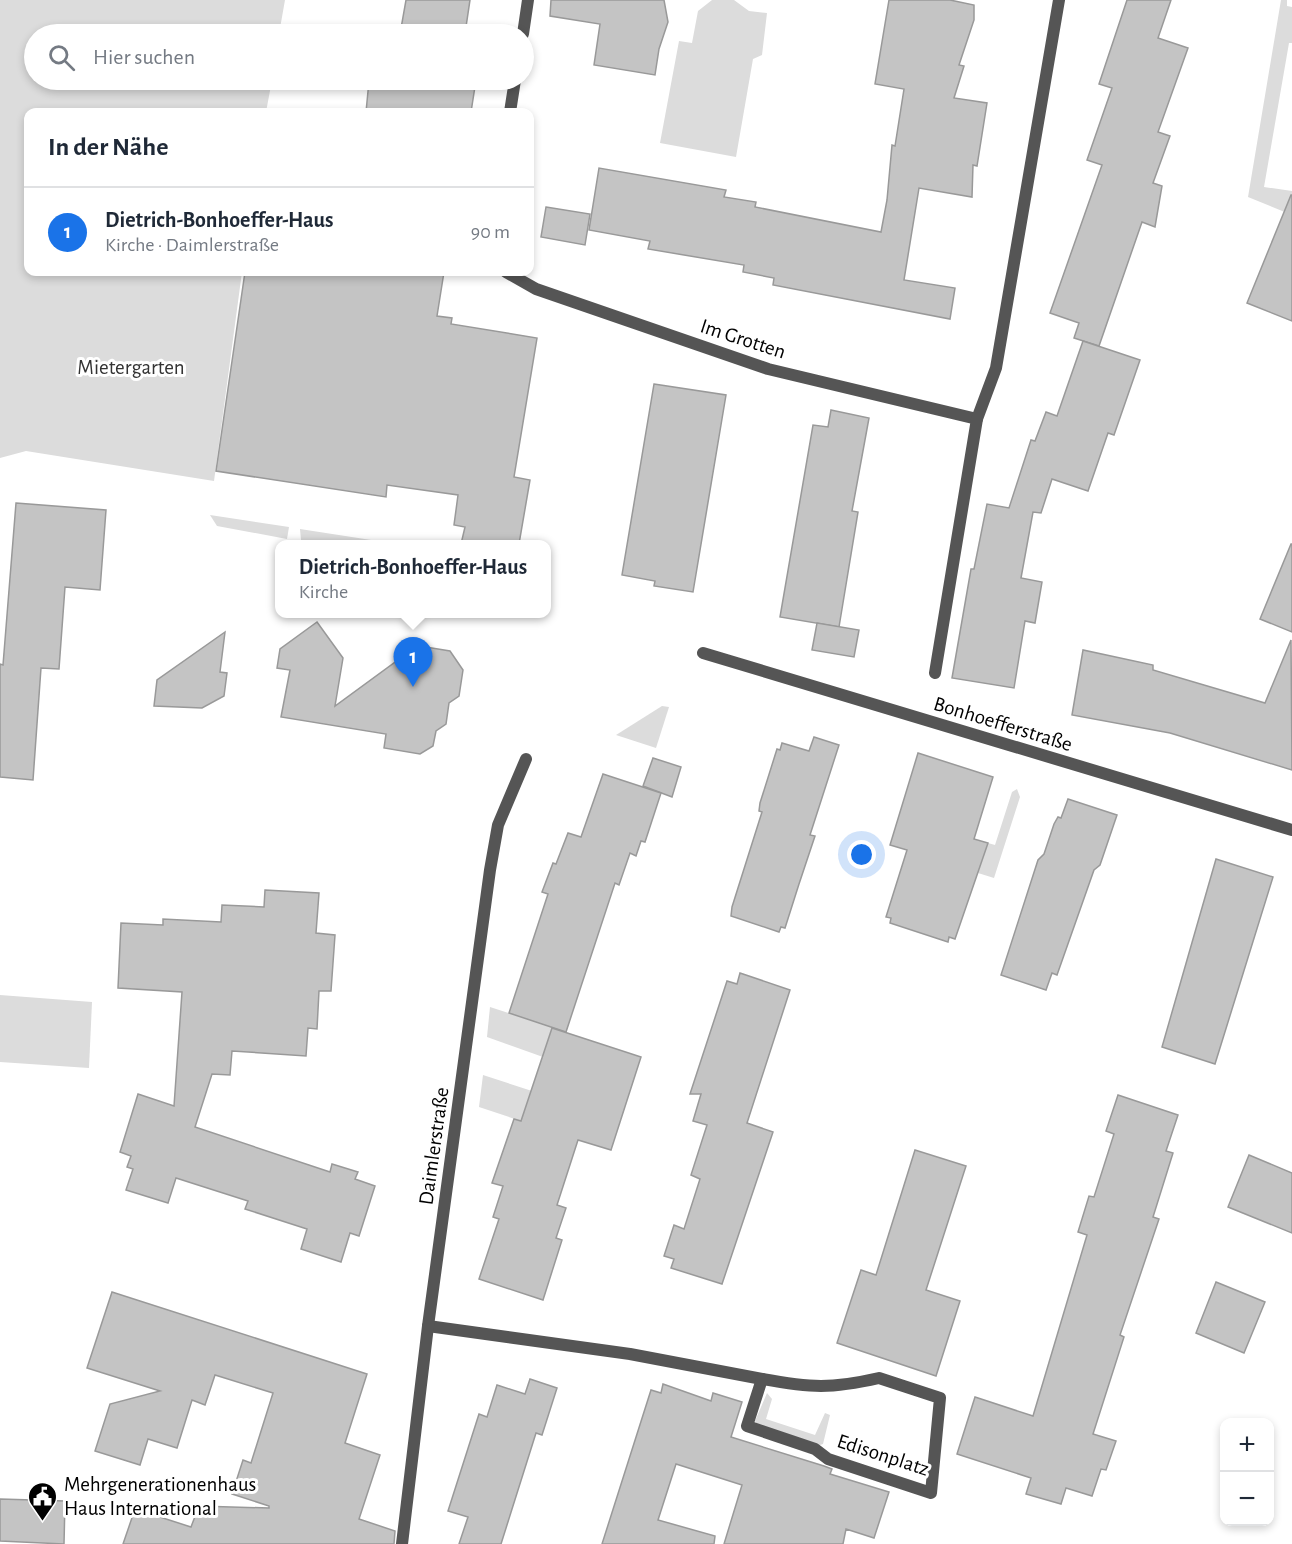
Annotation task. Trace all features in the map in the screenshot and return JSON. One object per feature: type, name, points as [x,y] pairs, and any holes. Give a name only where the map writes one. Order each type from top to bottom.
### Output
[{"type":"street","points":[[524,24],[528,0]]},
{"type":"street","points":[[935,673],[977,419],[996,368],[1059,0]]},
{"type":"street","points":[[511,108],[513,90]]},
{"type":"street","name":"Im Grotten","points":[[513,276],[536,289],[768,369],[977,419]]},
{"type":"street","name":"Bonhoefferstraße","points":[[703,652],[1292,830]]},
{"type":"street","name":"Daimlerstraße","points":[[402,1544],[428,1326],[490,870],[498,825],[526,759]]},
{"type":"street","name":"Edisonplatz","points":[[428,1326],[630,1354],[809,1387],[841,1386],[879,1378],[940,1398],[931,1493],[828,1459],[815,1449],[747,1426],[762,1379]]},
{"type":"green space","name":"Mietergarten","points":[[0,0],[285,0],[281,24],[24,24],[24,90],[270,90],[267,108],[24,108],[24,276],[241,276],[214,481],[26,451],[0,458]]},
{"type":"green space","points":[[712,0],[734,0],[749,11],[767,13],[762,55],[753,59],[736,157],[660,143],[679,41],[692,43],[698,11]]},
{"type":"green space","points":[[1281,0],[1287,0],[1287,6],[1292,7],[1292,43],[1289,43],[1264,187],[1292,191],[1292,215],[1248,197]]},
{"type":"green space","points":[[210,515],[289,527],[287,539],[217,526]]},
{"type":"green space","points":[[300,529],[371,540],[301,540]]},
{"type":"green space","points":[[662,706],[669,707],[656,748],[616,735]]},
{"type":"green space","points":[[1017,789],[1020,797],[994,878],[978,873],[988,843],[995,845],[1012,792]]},
{"type":"green space","points":[[0,995],[92,1002],[89,1068],[0,1062]]},
{"type":"green space","points":[[490,1007],[552,1027],[543,1057],[487,1037]]},
{"type":"green space","points":[[483,1075],[532,1091],[521,1121],[479,1107]]},
{"type":"green space","points":[[767,1393],[772,1399],[766,1419],[815,1435],[825,1413],[830,1415],[823,1444],[820,1445],[757,1424],[755,1421]]},
{"type":"building","points":[[406,0],[470,0],[466,24],[402,24]]},
{"type":"building","points":[[551,0],[664,0],[668,22],[659,49],[655,75],[594,65],[600,24],[550,16]]},
{"type":"building","points":[[889,0],[950,0],[974,5],[974,20],[959,65],[964,66],[954,98],[987,103],[977,166],[973,165],[972,197],[919,188],[904,280],[955,288],[950,319],[773,285],[774,278],[743,272],[744,265],[648,249],[650,241],[589,230],[599,168],[726,190],[724,197],[756,202],[755,207],[881,232],[887,200],[892,145],[895,146],[904,89],[875,84]]},
{"type":"building","points":[[1127,0],[1171,0],[1158,38],[1188,48],[1158,132],[1170,136],[1153,183],[1162,186],[1155,227],[1142,222],[1099,346],[1074,338],[1079,323],[1050,313],[1102,165],[1087,160],[1112,88],[1099,84]]},
{"type":"building","points":[[368,90],[474,90],[472,108],[366,108]]},
{"type":"building","points":[[1292,195],[1292,321],[1247,303]]},
{"type":"building","points":[[546,207],[590,214],[585,245],[541,237]]},
{"type":"building","points":[[244,276],[443,276],[437,316],[452,318],[451,324],[537,338],[514,477],[530,480],[520,540],[462,540],[465,527],[454,525],[458,495],[387,485],[386,497],[216,471]]},
{"type":"building","points":[[1083,341],[1140,360],[1114,435],[1108,433],[1088,491],[1052,479],[1041,513],[1033,512],[1021,578],[1042,582],[1035,623],[1025,621],[1014,688],[952,678],[971,569],[974,569],[987,504],[1009,508],[1031,440],[1035,441],[1046,412],[1057,416]]},
{"type":"building","points":[[654,384],[726,395],[693,592],[654,586],[655,581],[622,575]]},
{"type":"building","points":[[831,410],[869,418],[852,511],[858,512],[839,627],[780,617],[813,425],[828,427]]},
{"type":"building","points":[[16,503],[106,510],[100,590],[65,587],[59,669],[41,668],[33,780],[0,777],[0,664],[3,665]]},
{"type":"building","points":[[1292,544],[1292,632],[1260,619]]},
{"type":"building","points":[[317,622],[343,658],[335,706],[406,654],[408,644],[450,651],[463,670],[459,696],[449,703],[446,724],[436,731],[433,746],[420,754],[384,748],[386,734],[281,717],[290,670],[277,668],[280,649]]},
{"type":"building","points":[[817,623],[859,630],[854,657],[812,650]]},
{"type":"building","points":[[225,632],[220,672],[227,673],[224,696],[202,708],[154,706],[157,680]]},
{"type":"building","points":[[1291,640],[1292,770],[1170,733],[1072,715],[1083,650],[1153,665],[1153,670],[1265,703]]},
{"type":"building","points":[[814,737],[839,745],[810,835],[815,836],[785,928],[781,927],[779,932],[731,916],[732,907],[762,812],[759,811],[760,803],[777,749],[780,750],[782,743],[809,751]]},
{"type":"building","points":[[918,753],[993,777],[974,839],[988,843],[955,939],[949,937],[948,942],[890,923],[891,918],[886,917],[907,850],[890,845]]},
{"type":"building","points":[[653,758],[681,767],[672,797],[643,786]]},
{"type":"building","points":[[603,774],[661,793],[645,842],[641,841],[636,856],[630,853],[619,885],[615,883],[566,1032],[509,1013],[548,894],[542,892],[553,863],[556,864],[568,833],[581,837]]},
{"type":"building","points":[[1068,799],[1117,815],[1100,865],[1094,870],[1057,975],[1052,973],[1046,990],[1001,975],[1038,860],[1044,854],[1054,824],[1058,817],[1061,818]]},
{"type":"building","points":[[1216,859],[1273,877],[1215,1064],[1162,1047]]},
{"type":"building","points":[[265,890],[319,893],[316,933],[335,935],[331,991],[319,991],[317,1029],[308,1028],[306,1056],[232,1051],[230,1075],[212,1074],[195,1127],[330,1172],[332,1164],[358,1172],[355,1179],[375,1186],[359,1236],[350,1233],[341,1262],[301,1249],[307,1229],[245,1209],[248,1201],[176,1178],[168,1203],[126,1190],[133,1169],[127,1167],[131,1156],[120,1152],[138,1094],[174,1106],[182,992],[118,988],[121,923],[163,925],[163,919],[221,922],[222,905],[264,907]]},
{"type":"building","points":[[740,973],[790,990],[747,1123],[773,1132],[722,1284],[671,1268],[674,1259],[664,1256],[674,1225],[684,1229],[700,1179],[691,1175],[707,1125],[693,1121],[701,1094],[690,1094],[727,981],[737,984]]},
{"type":"building","points":[[552,1028],[641,1057],[611,1150],[578,1140],[557,1205],[566,1208],[556,1238],[562,1240],[543,1300],[479,1279],[499,1219],[493,1217],[503,1186],[492,1183],[514,1119],[521,1121]]},
{"type":"building","points":[[1118,1095],[1178,1115],[1166,1151],[1173,1153],[1153,1217],[1159,1219],[1120,1335],[1124,1337],[1093,1434],[1116,1441],[1106,1470],[1101,1469],[1092,1496],[1066,1488],[1061,1504],[1026,1494],[1031,1478],[957,1454],[975,1397],[1033,1416],[1087,1235],[1078,1232],[1089,1196],[1094,1197],[1114,1134],[1106,1131]]},
{"type":"building","points":[[915,1150],[966,1166],[926,1290],[960,1301],[936,1376],[837,1343],[861,1270],[876,1275]]},
{"type":"building","points":[[1249,1155],[1292,1173],[1292,1233],[1228,1207]]},
{"type":"building","points":[[1216,1282],[1265,1302],[1244,1353],[1196,1333]]},
{"type":"building","points":[[112,1292],[367,1374],[345,1443],[380,1455],[359,1519],[395,1531],[394,1544],[123,1544],[135,1509],[191,1527],[199,1506],[269,1508],[269,1506],[232,1494],[243,1460],[251,1463],[273,1393],[215,1375],[205,1405],[192,1400],[177,1448],[148,1439],[140,1465],[95,1451],[110,1404],[160,1391],[87,1368]]},
{"type":"building","points":[[530,1379],[557,1388],[542,1435],[536,1433],[501,1544],[459,1544],[468,1517],[448,1511],[479,1414],[487,1417],[497,1385],[525,1394]]},
{"type":"building","points":[[663,1384],[711,1401],[713,1393],[742,1402],[731,1437],[824,1466],[832,1469],[830,1474],[889,1492],[874,1538],[846,1529],[843,1544],[724,1544],[742,1485],[676,1464],[658,1520],[715,1536],[714,1544],[602,1544],[651,1390],[661,1393]]},
{"type":"building","name":"Mehrgenerationenhaus Haus International","points":[[0,1499],[65,1501],[64,1544],[0,1541]]},
{"type":"place","name":"Dietrich-Bonhoeffer-Haus","points":[[413,687]]},
{"type":"place","name":"Mehrgenerationenhaus Haus International","points":[[43,1522]]}]
